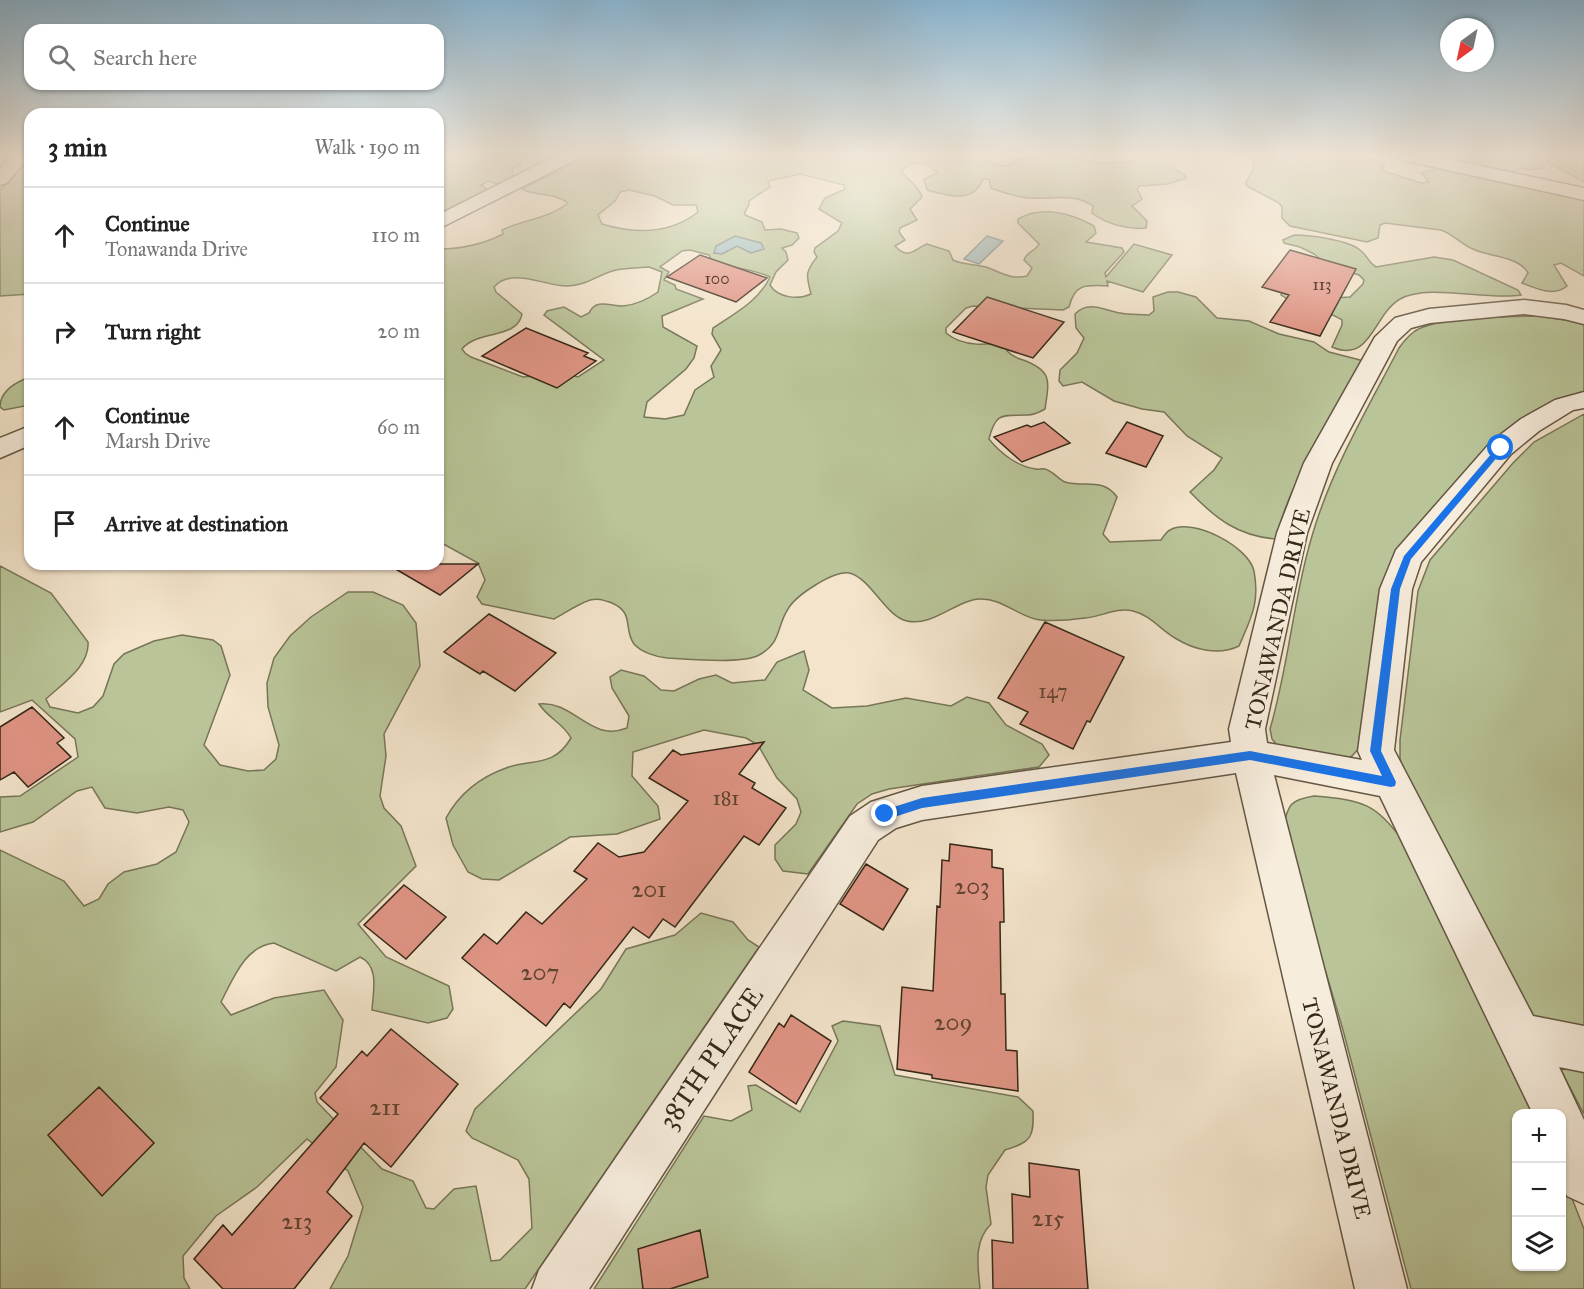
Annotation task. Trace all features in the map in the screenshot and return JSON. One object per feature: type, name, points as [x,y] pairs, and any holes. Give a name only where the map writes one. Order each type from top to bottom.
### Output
[{"type":"street","name":"TONAWANDA DRIVE","points":[[1381,1289],[1250,755],[1247,729],[1292,533],[1318,463],[1387,337],[1403,323],[1429,316],[1524,308],[1566,312],[1584,317]]},
{"type":"street","points":[[1555,1109],[1376,751],[1396,589],[1407,558],[1501,448],[1530,424],[1564,405],[1584,400]]},
{"type":"street","points":[[1250,755],[1391,782]]},
{"type":"street","name":"38TH PLACE","points":[[558,1289],[864,828],[885,814],[922,803],[1250,755]]},
{"type":"street","points":[[1520,1036],[1584,1049]]},
{"type":"street","points":[[1566,1135],[1584,1179]]},
{"type":"green space","points":[[0,216],[24,216],[24,294],[0,296]]},
{"type":"green space","points":[[542,216],[599,216],[602,224],[627,229],[652,230],[676,225],[691,216],[748,216],[762,222],[765,230],[781,229],[797,233],[799,238],[792,245],[782,248],[788,260],[776,272],[770,285],[778,293],[789,297],[811,294],[808,274],[810,266],[817,257],[814,252],[815,248],[838,231],[842,223],[831,216],[915,216],[917,220],[900,228],[899,232],[905,240],[895,246],[904,253],[927,244],[949,251],[953,260],[957,262],[986,267],[1011,276],[1027,276],[1032,268],[1024,260],[1039,244],[1018,223],[1018,219],[1024,216],[1073,216],[1094,226],[1096,233],[1086,242],[1122,248],[1124,252],[1105,273],[1106,277],[1134,244],[1172,255],[1143,292],[1107,281],[1108,286],[1082,287],[1071,299],[1069,307],[1063,310],[973,306],[966,308],[946,328],[946,333],[960,341],[976,344],[1010,341],[1007,351],[1009,353],[1040,368],[1044,373],[1048,384],[1045,409],[1032,414],[1006,416],[998,419],[989,439],[1004,454],[1029,468],[1048,470],[1072,484],[1100,485],[1112,491],[1117,497],[1103,534],[1110,542],[1161,540],[1170,530],[1180,527],[1192,528],[1219,537],[1242,553],[1254,571],[1256,592],[1253,610],[1239,646],[1215,651],[1190,646],[1145,616],[1133,611],[1121,610],[1091,617],[1047,620],[1028,617],[987,599],[971,600],[926,620],[907,621],[892,612],[857,576],[849,573],[842,573],[825,580],[799,597],[784,616],[771,646],[757,656],[738,660],[667,658],[649,654],[634,644],[624,612],[612,603],[601,600],[593,599],[585,602],[554,619],[482,604],[477,597],[485,580],[478,563],[444,544],[444,249],[479,244],[503,234],[502,230]],"holes":[[[690,250],[709,255],[713,263],[770,277],[753,300],[713,328],[712,334],[721,350],[711,366],[714,377],[695,390],[684,415],[665,419],[644,417],[647,402],[686,369],[694,358],[697,346],[663,327],[662,316],[703,299],[676,289],[675,285],[664,280],[669,272],[660,267],[682,251]],[[649,267],[662,272],[658,292],[646,299],[623,306],[599,304],[581,317],[564,307],[547,311],[544,315],[604,360],[578,377],[565,373],[523,377],[471,357],[462,349],[477,339],[513,328],[519,322],[522,314],[496,292],[494,287],[501,281],[519,278],[567,286],[586,282],[616,270]]]},
{"type":"green space","points":[[1097,216],[1142,216],[1147,221],[1146,228],[1132,228]]},
{"type":"green space","points":[[1282,216],[1584,216],[1584,276],[1561,263],[1554,265],[1567,286],[1557,291],[1539,289],[1522,283],[1528,273],[1518,263],[1473,249],[1441,230],[1385,223],[1380,225],[1378,238],[1367,242],[1290,226]]},
{"type":"green space","points":[[1294,235],[1347,243],[1360,250],[1376,267],[1434,257],[1453,260],[1518,290],[1521,295],[1492,296],[1442,292],[1412,294],[1391,306],[1364,344],[1355,349],[1345,350],[1332,347],[1342,320],[1327,312],[1288,299],[1281,295],[1282,290],[1333,298],[1350,297],[1364,280],[1359,275],[1329,266],[1314,254],[1300,247],[1284,243],[1283,240]]},
{"type":"green space","points":[[1168,292],[1196,297],[1217,318],[1249,321],[1279,334],[1314,342],[1329,352],[1364,361],[1303,469],[1283,515],[1276,539],[1250,534],[1228,524],[1190,492],[1214,470],[1222,458],[1187,436],[1164,412],[1114,401],[1082,382],[1063,386],[1059,381],[1060,370],[1077,353],[1084,338],[1076,328],[1075,314],[1085,308],[1096,307],[1123,314],[1149,315],[1154,311],[1153,297]]},
{"type":"green space","points":[[1539,316],[1584,323],[1584,394],[1419,528],[1360,747],[1352,756],[1341,760],[1281,750],[1272,739],[1270,729],[1283,677],[1309,546],[1334,476],[1399,348],[1415,331],[1441,322],[1475,318]]},
{"type":"green space","points":[[24,380],[24,406],[4,410],[0,407],[3,396]]},
{"type":"green space","points":[[1584,414],[1584,1114],[1407,780],[1400,759],[1400,740],[1418,591],[1430,560],[1513,463],[1534,442]]},
{"type":"green space","points":[[0,566],[51,593],[88,642],[85,659],[80,667],[46,699],[50,707],[78,713],[93,707],[103,696],[114,664],[124,654],[154,641],[182,635],[213,640],[221,646],[230,675],[204,745],[220,765],[248,771],[264,770],[276,759],[279,745],[268,707],[267,683],[274,658],[290,636],[311,617],[348,592],[373,592],[403,605],[416,623],[420,666],[384,734],[386,756],[380,796],[384,808],[401,826],[416,866],[358,924],[386,957],[449,986],[453,1009],[447,1018],[428,1023],[372,1010],[374,980],[366,961],[360,957],[336,971],[274,943],[264,945],[248,957],[235,974],[221,1002],[231,1015],[274,998],[324,990],[343,1020],[336,1067],[315,1093],[317,1102],[382,1169],[413,1181],[426,1208],[434,1209],[454,1189],[476,1186],[491,1261],[500,1260],[532,1228],[529,1179],[518,1160],[472,1138],[466,1131],[475,1109],[601,989],[626,949],[675,935],[701,913],[733,922],[748,940],[759,947],[525,1289],[330,1289],[348,1256],[363,1207],[348,1171],[307,1139],[257,1187],[216,1216],[183,1256],[184,1278],[190,1289],[0,1289],[0,850],[64,881],[84,906],[99,899],[108,884],[124,872],[157,864],[176,852],[189,822],[183,810],[169,807],[137,813],[105,808],[92,787],[77,791],[33,822],[0,832],[0,797],[20,796],[78,757],[75,739],[32,700],[0,712]]},
{"type":"green space","points":[[804,651],[809,670],[803,690],[832,708],[867,706],[906,698],[951,706],[967,697],[989,703],[1006,725],[1042,744],[1049,755],[1039,767],[889,789],[872,794],[857,804],[808,874],[783,871],[775,859],[775,845],[796,824],[801,812],[797,799],[777,778],[758,745],[746,738],[704,730],[633,752],[632,776],[658,806],[660,819],[617,834],[570,837],[499,880],[482,879],[468,872],[453,845],[446,818],[457,801],[479,781],[497,772],[515,765],[541,761],[557,754],[571,738],[539,704],[551,704],[592,726],[614,731],[627,728],[629,716],[612,688],[610,677],[621,670],[644,676],[661,690],[674,691],[699,679],[716,675],[732,683],[765,680],[777,662]]},
{"type":"green space","points":[[1314,796],[1345,799],[1366,806],[1385,819],[1404,842],[1535,1109],[1512,1109],[1512,1271],[1566,1271],[1566,1183],[1584,1229],[1584,1289],[1411,1289],[1343,1030],[1283,828],[1291,804]]},
{"type":"green space","points":[[843,1021],[880,1026],[895,1075],[1018,1097],[1033,1111],[1033,1127],[1029,1138],[1005,1150],[988,1175],[986,1187],[991,1224],[985,1231],[979,1246],[980,1289],[594,1289],[704,1116],[731,1121],[752,1110],[748,1086],[756,1085],[800,1112],[838,1041],[832,1026]]},
{"type":"water","points":[[735,236],[761,243],[764,249],[751,253],[737,246],[722,254],[714,253],[716,246]]},
{"type":"water","points":[[987,236],[1003,241],[979,264],[964,259]]},
{"type":"building","points":[[1290,250],[1356,269],[1320,336],[1270,322],[1289,295],[1262,287]]},
{"type":"building","points":[[700,255],[767,278],[736,302],[667,277]]},
{"type":"building","points":[[987,297],[1064,322],[1033,358],[953,332]]},
{"type":"building","points":[[526,328],[588,353],[584,356],[596,361],[557,388],[482,356]]},
{"type":"building","points":[[1044,422],[1070,443],[1022,462],[994,437],[1027,425],[1031,427]]},
{"type":"building","points":[[1127,422],[1163,436],[1146,467],[1106,453]]},
{"type":"building","points":[[444,564],[478,564],[440,595],[397,570],[444,570]]},
{"type":"building","points":[[489,614],[556,653],[515,691],[483,671],[480,674],[444,652]]},
{"type":"building","points":[[1045,622],[1124,657],[1073,749],[1020,724],[1028,712],[998,698]]},
{"type":"building","points":[[32,707],[64,738],[57,743],[71,757],[28,787],[14,772],[0,780],[0,727]]},
{"type":"building","points":[[764,742],[739,774],[755,783],[752,788],[786,808],[759,845],[744,836],[675,927],[663,919],[649,938],[633,927],[570,1008],[564,1003],[546,1026],[462,958],[484,934],[497,944],[526,912],[542,924],[587,879],[574,871],[598,843],[619,857],[644,852],[688,801],[649,778],[673,750],[681,755]]},
{"type":"building","points":[[950,844],[992,850],[992,867],[1003,869],[1004,922],[1000,922],[1001,994],[1005,994],[1006,1050],[1017,1051],[1018,1091],[932,1078],[932,1075],[897,1069],[902,987],[933,991],[937,906],[940,907],[942,860],[949,861]]},
{"type":"building","points":[[866,864],[908,889],[883,930],[840,904]]},
{"type":"building","points":[[404,885],[446,917],[406,959],[364,925]]},
{"type":"building","points":[[791,1015],[831,1041],[796,1104],[749,1072],[779,1023],[784,1027]]},
{"type":"building","points":[[391,1029],[458,1084],[391,1167],[364,1143],[327,1192],[352,1216],[294,1289],[223,1289],[194,1259],[223,1225],[232,1235],[338,1114],[320,1098],[362,1051],[367,1056]]},
{"type":"building","points":[[99,1087],[154,1143],[102,1196],[48,1135]]},
{"type":"building","points":[[1029,1163],[1079,1170],[1088,1289],[993,1289],[992,1240],[1013,1243],[1012,1194],[1030,1197]]},
{"type":"building","points":[[700,1230],[708,1277],[670,1289],[643,1289],[638,1249]]},
{"type":"route","points":[[885,814],[922,803],[1250,755],[1391,782],[1376,751],[1396,589],[1407,558],[1501,448]]}]
